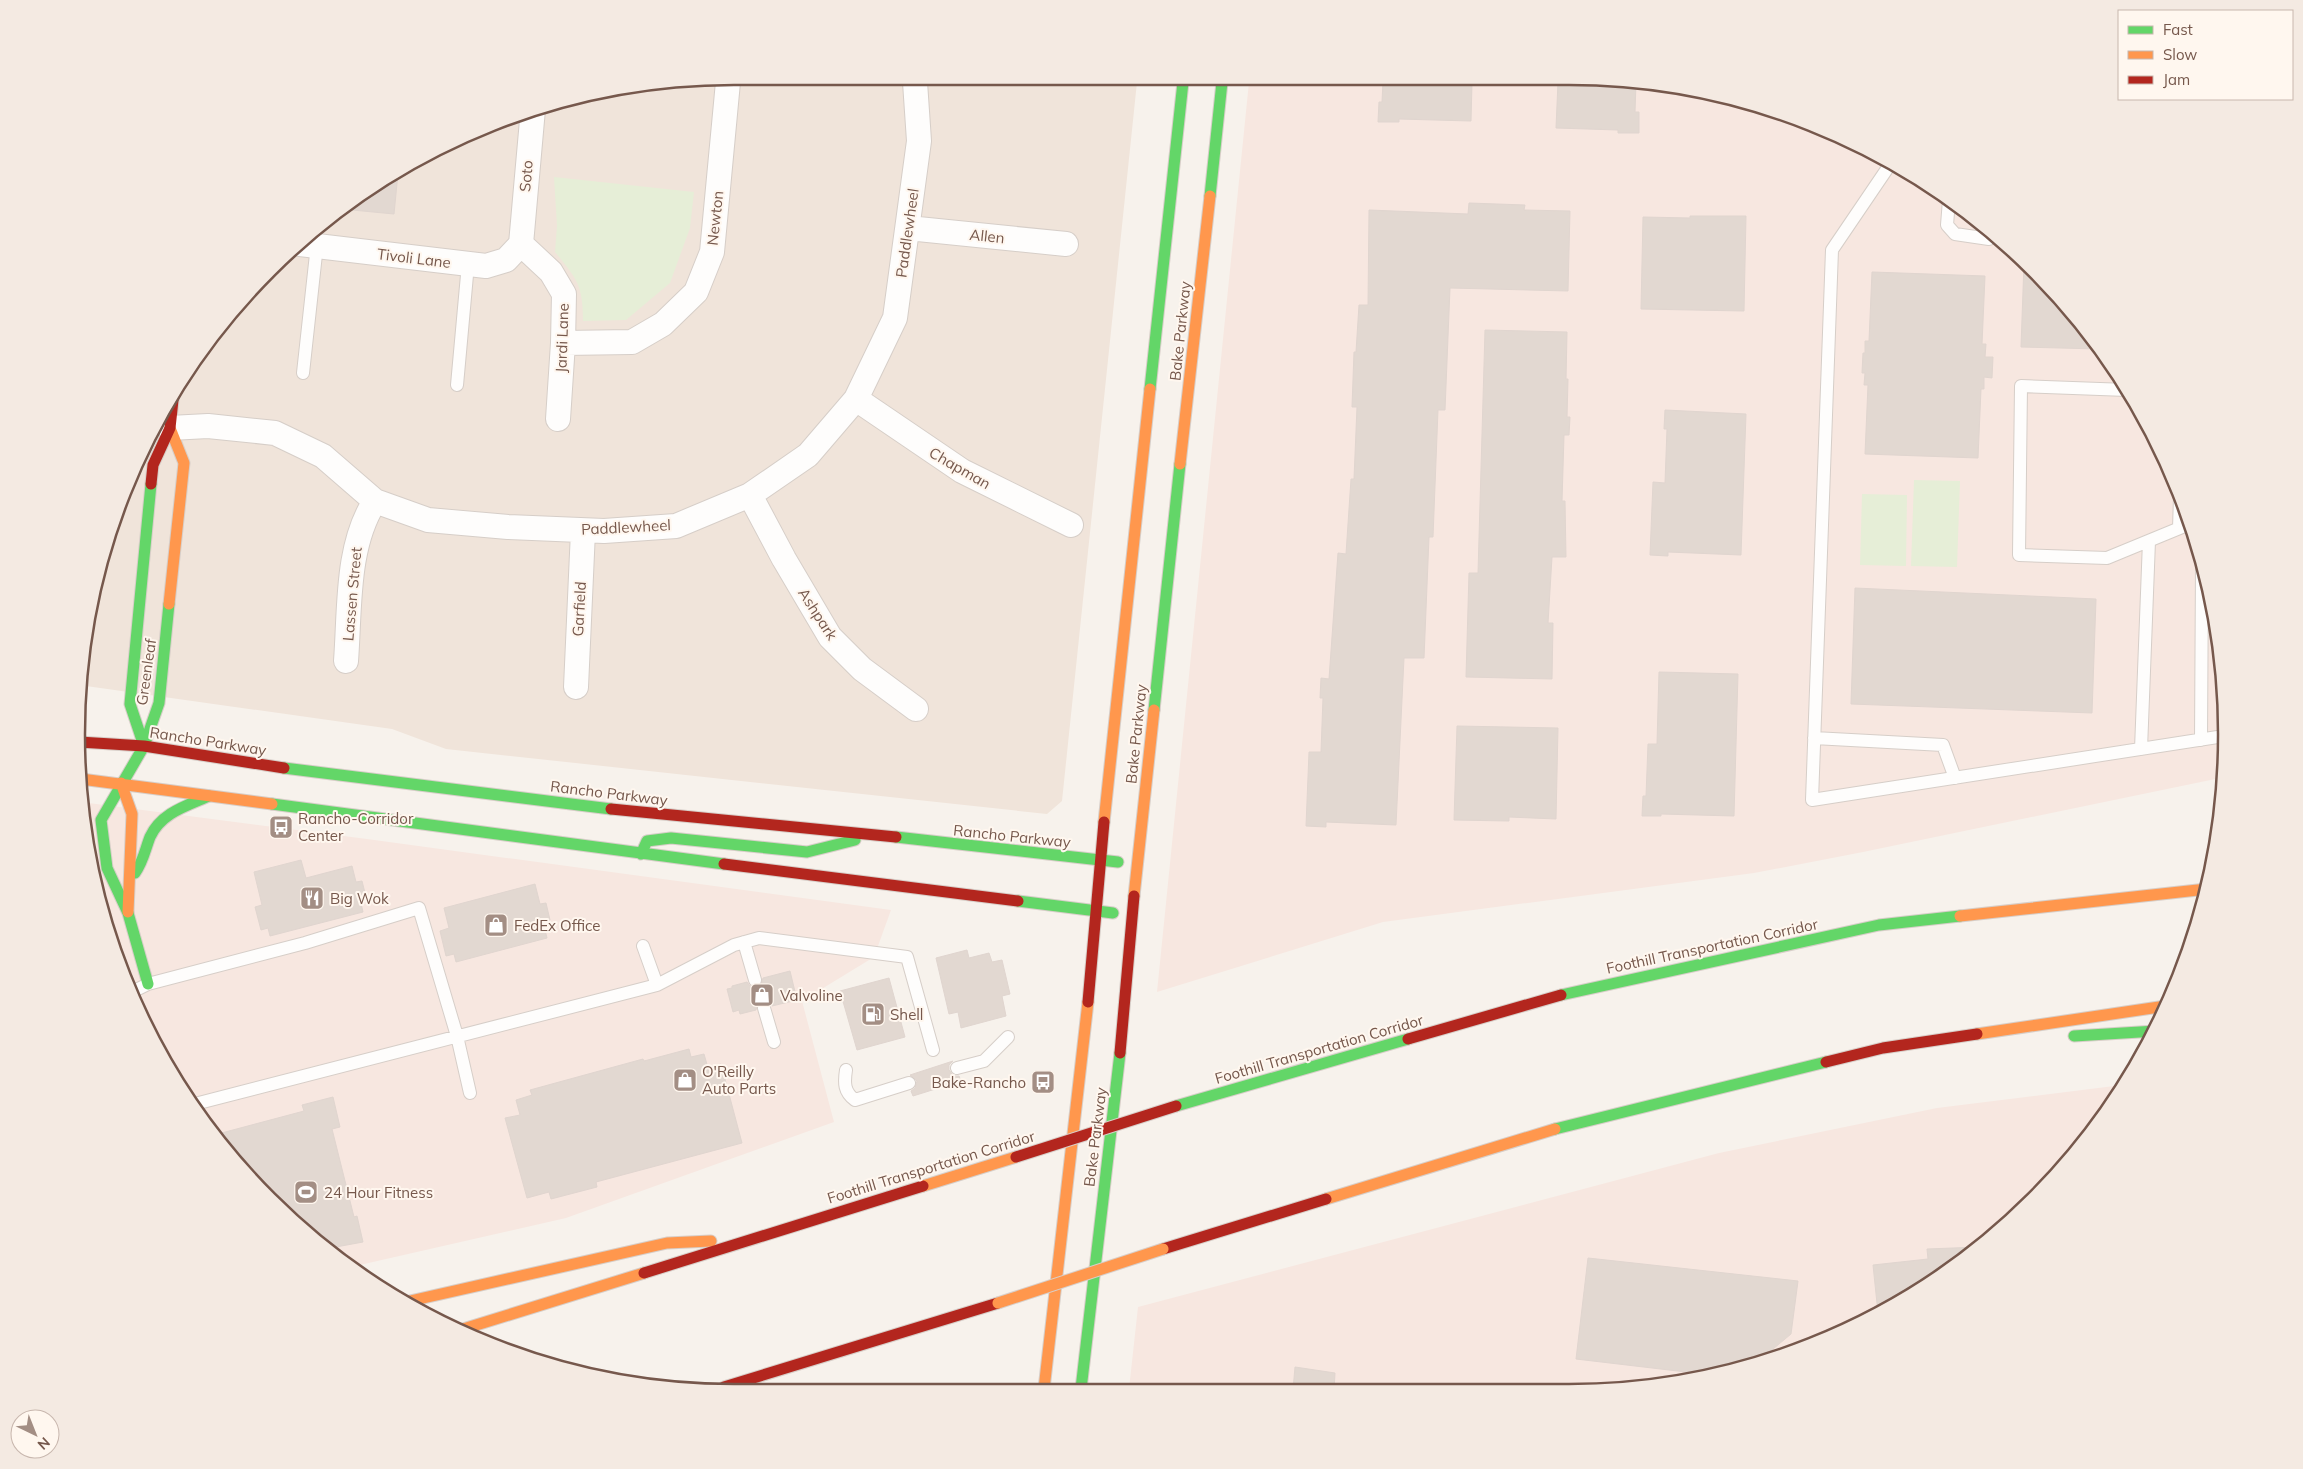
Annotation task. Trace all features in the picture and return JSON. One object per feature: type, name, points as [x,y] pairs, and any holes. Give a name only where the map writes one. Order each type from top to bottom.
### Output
[{"type":"main road","name":"Bake Parkway","points":[[1045,1384],[1085,1034],[1095,911],[1183,85]]},
{"type":"main road","name":"Bake Parkway","points":[[1082,1384],[1122,1037],[1137,864],[1222,85]]},
{"type":"main road","name":"Greenleaf","points":[[144,746],[130,704],[153,465],[170,428],[172,410]]},
{"type":"main road","name":"Greenleaf","points":[[144,746],[159,703],[184,462],[170,428]]},
{"type":"main road","name":"Rancho Parkway","points":[[85,742],[144,746],[323,774],[657,814],[876,835],[1137,864]]},
{"type":"main road","points":[[144,746],[101,820],[107,868],[128,913],[148,984]]},
{"type":"main road","points":[[86,780],[641,854],[1095,911],[1132,914]]},
{"type":"main road","points":[[121,783],[132,814],[129,854],[131,878],[128,913]]},
{"type":"main road","points":[[131,878],[143,863],[150,836],[160,820],[169,813],[209,796]]},
{"type":"main road","points":[[641,854],[648,841],[671,838],[806,852],[876,835]]},
{"type":"main road","points":[[1879,925],[2122,886]]},
{"type":"main road","name":"Foothill Transportation Corridor","points":[[469,1327],[1176,1106],[1551,997],[1879,925],[2199,890]]},
{"type":"main road","points":[[737,1384],[998,1303],[1163,1249],[1532,1136],[1883,1048],[2158,1007]]},
{"type":"main road","points":[[2058,1037],[2146,1032]]},
{"type":"main road","points":[[1883,1048],[2020,1040]]},
{"type":"main road","points":[[414,1299],[668,1243],[748,1240]]},
{"type":"main road","points":[[844,1363],[998,1303]]},
{"type":"street","name":"Newton","points":[[564,343],[632,342],[663,324],[696,292],[712,252],[728,85]]},
{"type":"street","name":"Paddlewheel","points":[[170,428],[208,426],[276,433],[323,456],[375,501],[428,520],[583,531],[676,526],[750,495],[808,455],[856,399],[896,318],[920,141],[915,85]]},
{"type":"street","name":"Soto","points":[[521,244],[532,117]]},
{"type":"street","name":"Allen","points":[[908,228],[1066,244]]},
{"type":"street","name":"Tivoli Lane","points":[[314,239],[486,266],[506,260],[521,244]]},
{"type":"street","name":"Jardi Lane","points":[[521,244],[551,272],[564,294],[564,343],[558,419]]},
{"type":"street","name":"Chapman","points":[[856,399],[962,471],[1071,525]]},
{"type":"street","name":"Ashpark","points":[[750,495],[784,559],[830,637],[862,669],[916,709]]},
{"type":"street","name":"Lassen Street","points":[[346,661],[355,545],[367,513],[375,501]]},
{"type":"street","name":"Garfield","points":[[576,687],[583,531]]},
{"type":"lane","points":[[1887,169],[1832,250],[1812,800],[2218,737]]},
{"type":"lane","points":[[1948,208],[1947,226],[1955,234],[1988,239]]},
{"type":"lane","points":[[303,373],[312,241]]},
{"type":"lane","points":[[457,386],[468,264]]},
{"type":"lane","points":[[2119,390],[2022,386],[2020,555],[2107,558],[2184,526]]},
{"type":"lane","points":[[2179,514],[2179,528]]},
{"type":"lane","points":[[2142,749],[2149,541]]},
{"type":"lane","points":[[2201,740],[2202,591]]},
{"type":"lane","points":[[1814,738],[1943,745],[1955,778]]},
{"type":"lane","points":[[137,990],[148,984],[305,943],[419,908],[457,1036],[470,1093]]},
{"type":"lane","points":[[200,1103],[657,985],[734,945],[759,938],[907,957],[933,1050]]},
{"type":"lane","points":[[744,942],[755,980]]},
{"type":"lane","points":[[643,946],[657,985]]},
{"type":"lane","points":[[764,1008],[774,1042]]},
{"type":"lane","points":[[957,1068],[984,1060],[1008,1037]]},
{"type":"lane","points":[[846,1070],[846,1089],[855,1100],[909,1083]]},
{"type":"shaded area","points":[[734,85],[1137,85],[1062,801],[1047,814],[446,749],[392,729],[87,686],[97,608],[107,566],[134,486],[152,447],[194,374],[219,339],[275,275],[306,246],[374,194],[447,152],[486,134],[526,119],[608,97],[692,86]]},
{"type":"shaded area","points":[[1249,85],[1611,86],[1695,97],[1777,119],[1817,134],[1856,152],[1929,194],[1964,219],[2028,275],[2057,306],[2109,374],[2151,447],[2169,486],[2196,566],[2206,608],[2217,692],[2217,779],[1754,873],[1383,922],[1157,992]]},
{"type":"shaded area","points":[[89,803],[891,910],[874,957],[802,1001],[834,1122],[566,1218],[360,1265],[306,1223],[246,1163],[219,1130],[194,1095],[152,1022],[134,983],[107,903],[97,861]]},
{"type":"shaded area","points":[[2115,1086],[2084,1130],[2057,1163],[1997,1223],[1964,1250],[1929,1275],[1856,1317],[1817,1335],[1777,1350],[1695,1372],[1611,1383],[1130,1384],[1138,1307],[1719,1153],[1937,1108]]},
{"type":"green space","points":[[554,177],[694,192],[690,228],[670,283],[626,320],[583,321],[580,290],[574,276],[555,252],[557,226]]},
{"type":"green space","points":[[1914,480],[1960,481],[1957,567],[1911,566]]},
{"type":"green space","points":[[1862,494],[1907,495],[1906,566],[1860,565]]},
{"type":"building","points":[[1383,85],[1472,85],[1471,121],[1399,119],[1399,122],[1378,122],[1379,102],[1382,102]]},
{"type":"building","points":[[1558,85],[1611,86],[1636,89],[1635,112],[1639,112],[1639,133],[1618,133],[1618,130],[1556,128]]},
{"type":"building","points":[[397,180],[394,214],[352,210]]},
{"type":"building","points":[[1469,203],[1525,205],[1524,210],[1570,211],[1568,291],[1450,288],[1445,410],[1438,410],[1433,537],[1429,537],[1424,658],[1404,658],[1396,825],[1326,822],[1326,827],[1306,826],[1309,752],[1321,752],[1323,698],[1320,698],[1321,678],[1329,679],[1338,553],[1346,554],[1351,479],[1354,479],[1357,407],[1352,407],[1354,352],[1356,352],[1359,305],[1368,305],[1369,210],[1468,214]]},
{"type":"building","points":[[1690,216],[1746,216],[1744,311],[1641,309],[1643,217],[1690,218]]},
{"type":"building","points":[[2024,271],[2057,306],[2091,349],[2021,347]]},
{"type":"building","points":[[1872,272],[1985,276],[1982,344],[1986,344],[1985,357],[1993,357],[1992,378],[1984,377],[1984,389],[1981,389],[1978,458],[1865,454],[1868,385],[1864,385],[1865,373],[1862,373],[1865,341],[1869,341]]},
{"type":"building","points":[[1485,330],[1567,332],[1567,417],[1570,417],[1569,435],[1564,435],[1562,501],[1565,501],[1566,557],[1552,557],[1548,623],[1553,623],[1552,679],[1466,677],[1469,573],[1478,573]]},
{"type":"building","points":[[1665,410],[1746,414],[1741,555],[1668,552],[1668,556],[1650,555],[1653,482],[1665,483],[1667,429],[1664,429]]},
{"type":"building","points":[[1855,588],[2096,599],[2092,713],[1851,704]]},
{"type":"building","points":[[1659,672],[1738,674],[1734,816],[1661,814],[1661,816],[1642,816],[1643,796],[1646,796],[1648,744],[1657,744]]},
{"type":"building","points":[[1457,726],[1558,728],[1556,819],[1509,817],[1509,821],[1454,820]]},
{"type":"building","name":"Big Wok","points":[[301,860],[306,878],[352,866],[356,882],[362,881],[366,897],[360,899],[363,912],[270,936],[268,928],[261,930],[255,907],[262,905],[254,872]]},
{"type":"building","name":"FedEx Office","points":[[535,884],[540,904],[546,903],[550,920],[543,922],[547,938],[456,962],[454,954],[446,956],[440,931],[449,928],[444,908]]},
{"type":"building","points":[[967,950],[969,958],[989,953],[992,962],[1002,960],[1010,994],[1002,996],[1006,1016],[961,1028],[958,1012],[949,1014],[936,958]]},
{"type":"building","name":"Valvoline","points":[[790,971],[797,1000],[772,1006],[769,1002],[762,1000],[758,1003],[756,1010],[740,1014],[739,1010],[733,1012],[727,989],[747,982],[750,986],[757,988],[761,985],[763,978]]},
{"type":"building","name":"Shell","points":[[889,978],[905,1037],[857,1050],[840,991]]},
{"type":"building","points":[[689,1049],[691,1057],[704,1054],[708,1068],[721,1064],[742,1143],[596,1182],[597,1187],[551,1199],[549,1192],[527,1198],[505,1118],[520,1115],[516,1100],[532,1095],[530,1090],[643,1059],[644,1061]]},
{"type":"building","points":[[953,1061],[949,1065],[949,1070],[954,1076],[959,1076],[961,1081],[913,1096],[911,1091],[915,1088],[917,1081],[910,1075]]},
{"type":"building","name":"24 Hour Fitness","points":[[333,1097],[340,1127],[332,1129],[354,1217],[357,1216],[363,1242],[335,1247],[275,1194],[221,1133],[304,1111],[302,1105]]},
{"type":"building","points":[[1967,1247],[1929,1275],[1877,1306],[1873,1265],[1928,1259],[1927,1249]]},
{"type":"building","points":[[1588,1258],[1798,1281],[1791,1334],[1769,1352],[1687,1373],[1576,1359]]},
{"type":"building","points":[[1295,1367],[1335,1373],[1334,1384],[1294,1384]]},
{"type":"traffic: fast","points":[[1150,389],[1183,85]]},
{"type":"traffic: fast","points":[[1210,196],[1222,85]]},
{"type":"traffic: fast","points":[[1154,710],[1180,464]]},
{"type":"traffic: fast","points":[[144,746],[130,704],[151,484]]},
{"type":"traffic: fast","points":[[148,984],[128,913],[107,868],[101,820],[144,746],[159,703],[169,604]]},
{"type":"traffic: fast","points":[[284,768],[611,809]]},
{"type":"traffic: fast","points":[[135,873],[150,837],[161,822],[175,811],[209,796]]},
{"type":"traffic: fast","points":[[272,804],[724,864]]},
{"type":"traffic: fast","points":[[896,837],[1118,862]]},
{"type":"traffic: fast","points":[[641,854],[647,841],[671,838],[807,852],[855,840]]},
{"type":"traffic: fast","points":[[1018,901],[1113,913]]},
{"type":"traffic: fast","points":[[1561,995],[1879,925],[1960,916]]},
{"type":"traffic: fast","points":[[2074,1036],[2146,1032]]},
{"type":"traffic: fast","points":[[1176,1106],[1408,1039]]},
{"type":"traffic: fast","points":[[1082,1384],[1120,1053]]},
{"type":"traffic: fast","points":[[1555,1129],[1826,1062]]},
{"type":"traffic: slow","points":[[1180,464],[1210,196]]},
{"type":"traffic: slow","points":[[1104,822],[1150,389]]},
{"type":"traffic: slow","points":[[169,604],[184,463],[170,428]]},
{"type":"traffic: slow","points":[[1134,896],[1154,710]]},
{"type":"traffic: slow","points":[[86,780],[272,804]]},
{"type":"traffic: slow","points":[[121,783],[132,814],[128,912]]},
{"type":"traffic: slow","points":[[1960,916],[2199,890]]},
{"type":"traffic: slow","points":[[1045,1384],[1088,1002]]},
{"type":"traffic: slow","points":[[1977,1034],[2158,1007]]},
{"type":"traffic: slow","points":[[1326,1199],[1555,1129]]},
{"type":"traffic: slow","points":[[923,1186],[1016,1157]]},
{"type":"traffic: slow","points":[[415,1300],[667,1243],[711,1241]]},
{"type":"traffic: slow","points":[[998,1303],[1163,1249]]},
{"type":"traffic: slow","points":[[469,1327],[644,1273]]},
{"type":"traffic: jam","points":[[151,484],[153,465],[170,428],[172,410]]},
{"type":"traffic: jam","points":[[85,742],[144,746],[284,768]]},
{"type":"traffic: jam","points":[[611,809],[896,837]]},
{"type":"traffic: jam","points":[[1088,1002],[1104,822]]},
{"type":"traffic: jam","points":[[724,864],[1018,901]]},
{"type":"traffic: jam","points":[[1120,1053],[1134,896]]},
{"type":"traffic: jam","points":[[1408,1039],[1561,995]]},
{"type":"traffic: jam","points":[[1826,1062],[1883,1048],[1977,1034]]},
{"type":"traffic: jam","points":[[1016,1157],[1176,1106]]},
{"type":"traffic: jam","points":[[644,1273],[923,1186]]},
{"type":"traffic: jam","points":[[1163,1249],[1326,1199]]},
{"type":"traffic: jam","points":[[734,1384],[998,1303]]},
{"type":"place","name":"Rancho-Corridor Center","points":[[281,827]]},
{"type":"place","name":"Big Wok","points":[[312,898]]},
{"type":"place","name":"FedEx Office","points":[[496,925]]},
{"type":"place","name":"Valvoline","points":[[762,995]]},
{"type":"place","name":"Shell","points":[[873,1014]]},
{"type":"place","name":"O'Reilly Auto Parts","points":[[685,1080]]},
{"type":"place","name":"Bake-Rancho","points":[[1043,1082]]},
{"type":"place","name":"24 Hour Fitness","points":[[306,1192]]}]
